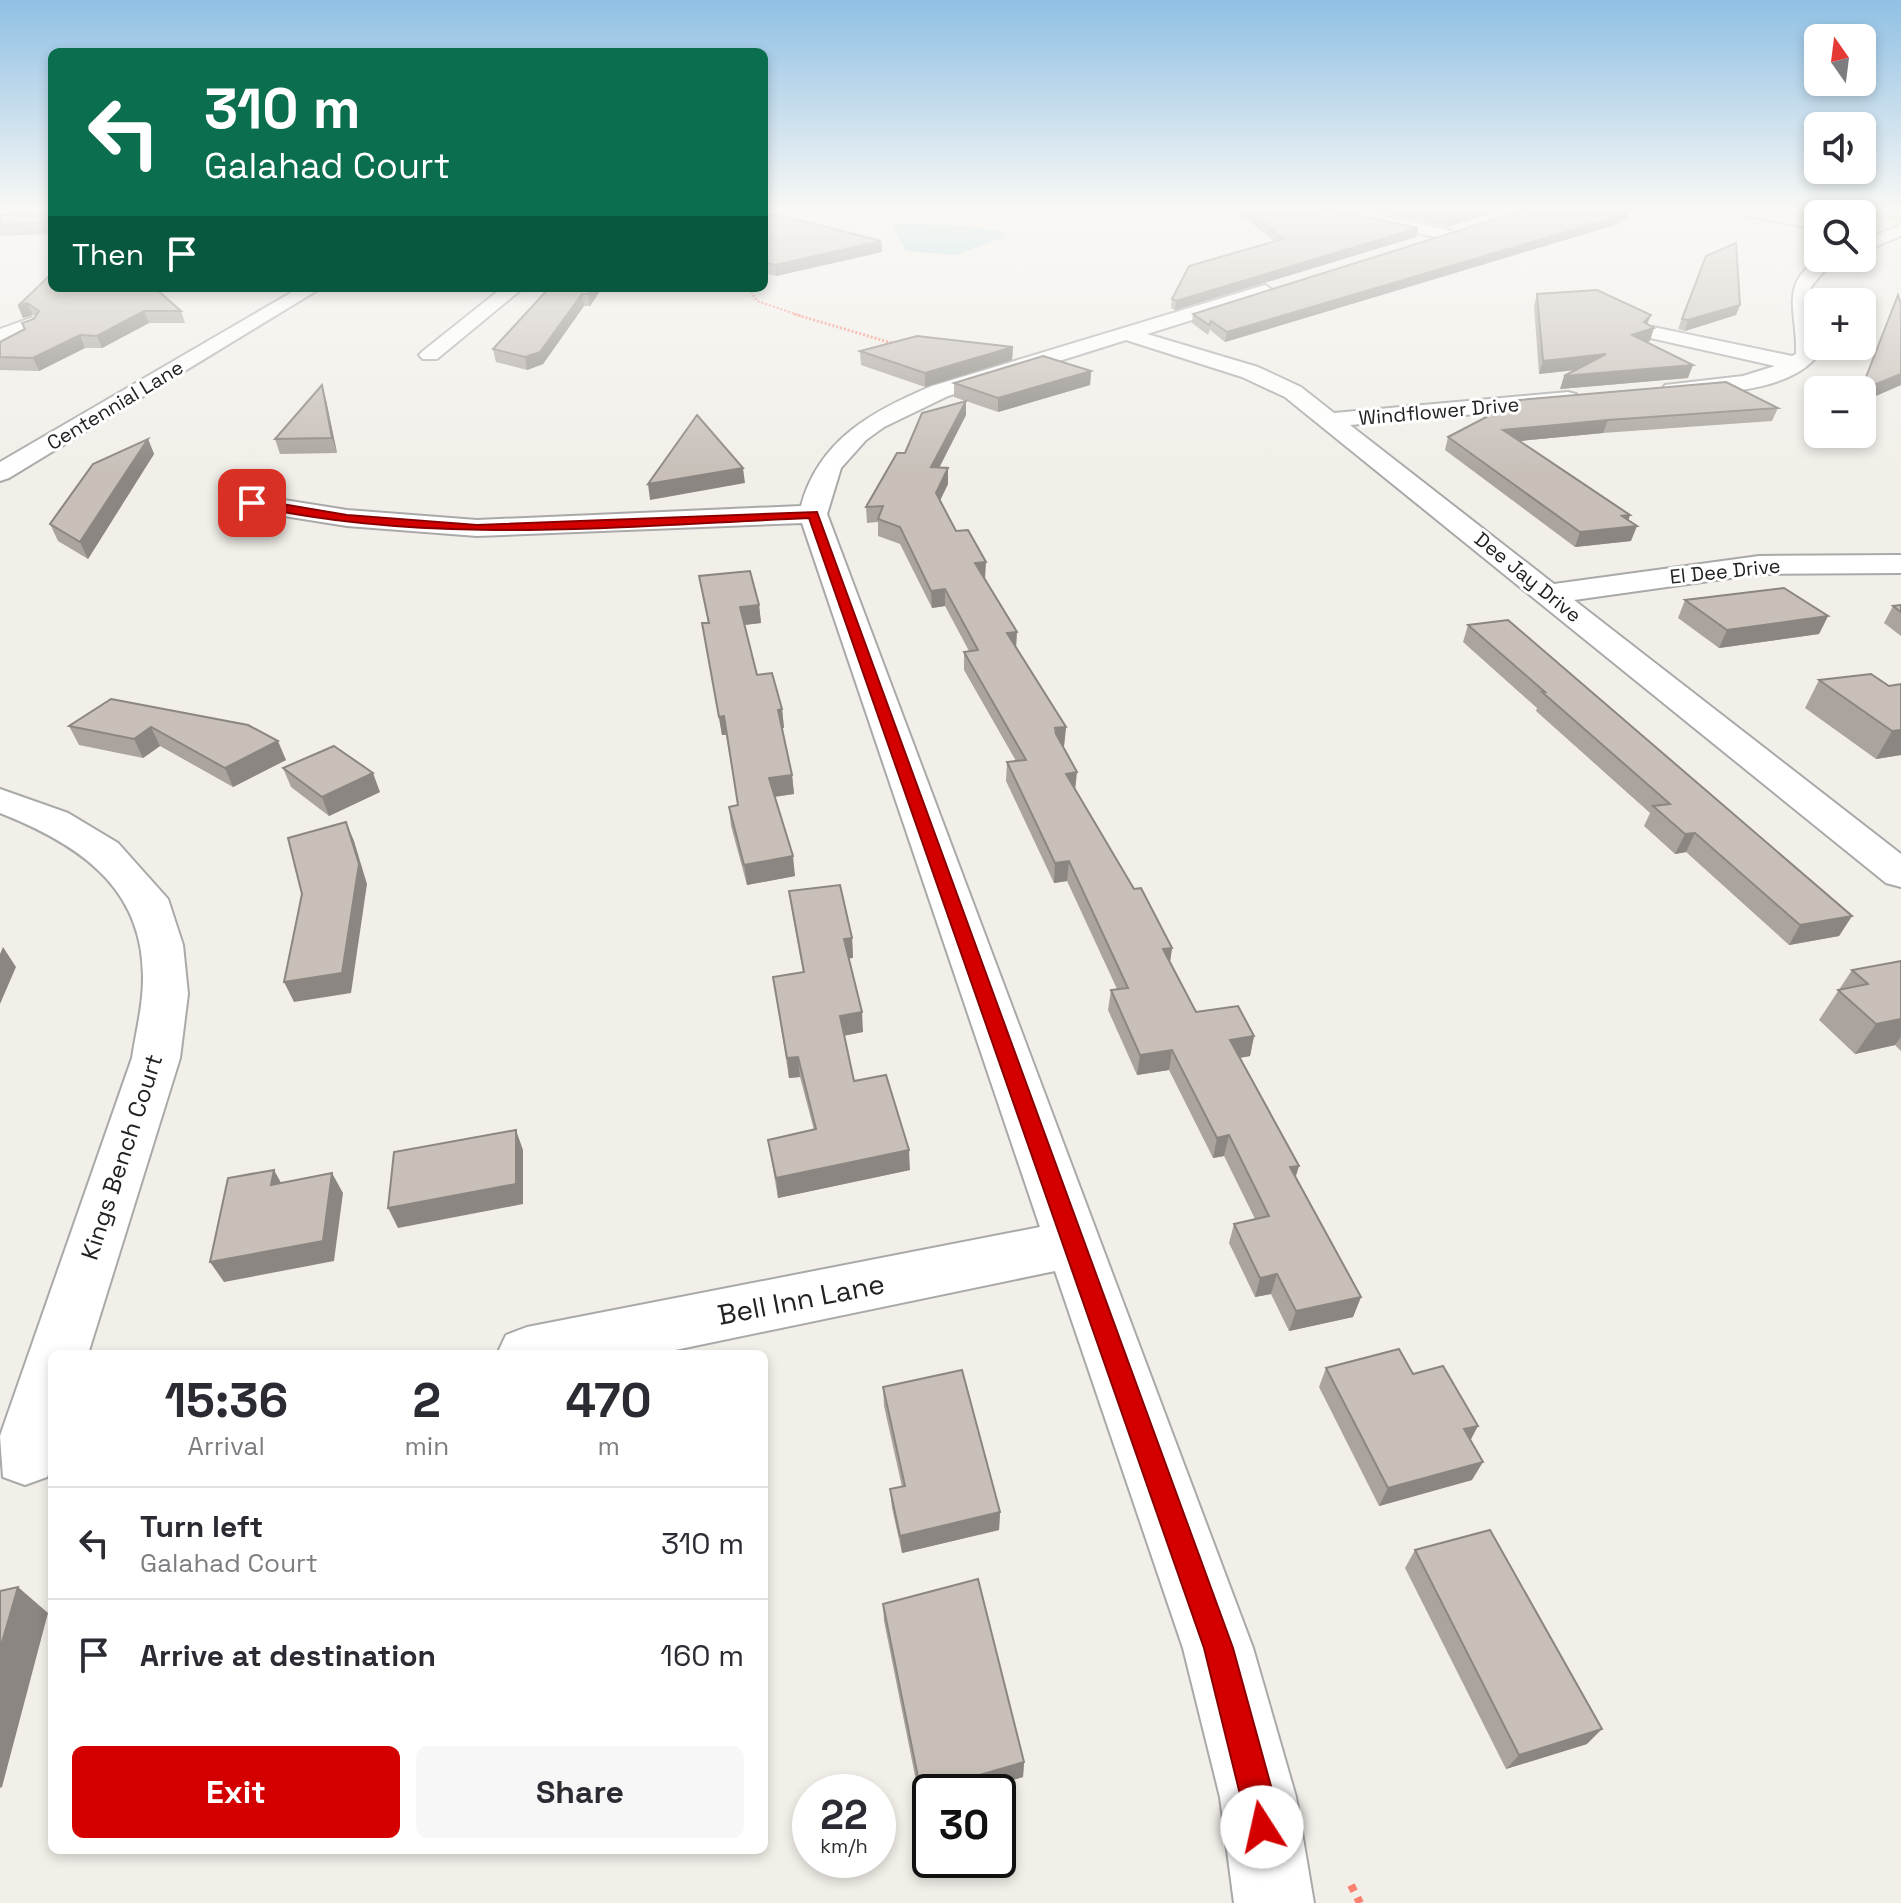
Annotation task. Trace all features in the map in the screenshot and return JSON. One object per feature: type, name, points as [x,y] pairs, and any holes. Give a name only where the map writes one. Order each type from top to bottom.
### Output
[{"type":"street","name":"Centennial Lane","points":[[0,473],[299,296]]},
{"type":"street","points":[[430,355],[504,296]]},
{"type":"street","points":[[1250,296],[940,391],[901,407],[859,434],[829,464],[817,488],[813,514],[1218,1648],[1258,1797],[1274,1903]]},
{"type":"street","points":[[1646,392],[1758,379],[1797,364],[1806,356],[1807,344],[1801,296]]},
{"type":"street","points":[[0,336],[31,324]]},
{"type":"street","points":[[1653,333],[1797,364]]},
{"type":"street","name":"Dee Jay Drive","points":[[1126,334],[1273,381],[1331,420],[1901,874]]},
{"type":"street","name":"Windflower Drive","points":[[1331,420],[1583,398]]},
{"type":"street","points":[[252,503],[347,518],[477,528],[813,514]]},
{"type":"street","name":"El Dee Drive","points":[[1550,594],[1759,565],[1901,564]]},
{"type":"street","name":"Kings Bench Court","points":[[0,800],[54,821],[104,852],[147,899],[161,945],[165,994],[156,1058],[59,1350]]},
{"type":"street","name":"Bell Inn Lane","points":[[547,1350],[1074,1244]]},
{"type":"street","points":[[26,1455],[48,1385]]},
{"type":"path","points":[[754,296],[757,301],[776,309],[849,328],[904,347]]},
{"type":"path","points":[[1351,1885],[1360,1903]]},
{"type":"building","points":[[29,296],[164,296],[181,311],[144,311],[97,336],[80,335],[33,358],[0,357],[0,342],[25,329],[22,323],[34,319],[39,311],[27,303],[18,306]]},
{"type":"building","points":[[542,296],[581,296],[540,352],[525,357],[493,349]]},
{"type":"building","points":[[1174,296],[1193,296],[1176,301],[1172,299]]},
{"type":"building","points":[[1251,296],[1350,296],[1227,332],[1193,314]]},
{"type":"building","points":[[1537,296],[1610,296],[1651,315],[1644,322],[1654,328],[1632,335],[1693,365],[1564,376],[1606,354],[1543,361]]},
{"type":"building","points":[[1691,296],[1739,296],[1740,305],[1682,319]]},
{"type":"building","points":[[1898,296],[1901,304],[1901,374],[1876,384],[1876,376],[1866,376],[1873,360],[1876,360],[1876,351]]},
{"type":"building","points":[[917,336],[1013,347],[925,373],[860,351]]},
{"type":"building","points":[[1043,356],[1091,371],[998,398],[954,383]]},
{"type":"building","points":[[1726,382],[1778,408],[1503,430],[1630,515],[1622,516],[1637,526],[1580,532],[1448,437],[1519,400]]},
{"type":"building","points":[[322,385],[332,438],[275,439]]},
{"type":"building","points":[[966,401],[931,467],[948,468],[936,493],[956,531],[968,530],[986,562],[975,563],[1017,632],[1007,633],[1066,727],[1055,728],[1056,734],[1077,772],[1066,774],[1134,889],[1141,888],[1172,948],[1163,949],[1196,1012],[1238,1006],[1254,1036],[1230,1040],[1299,1166],[1290,1167],[1361,1297],[1296,1311],[1277,1274],[1260,1278],[1234,1224],[1269,1216],[1229,1135],[1217,1138],[1172,1050],[1140,1055],[1111,990],[1128,988],[1069,861],[1055,863],[1007,762],[1026,760],[964,652],[978,650],[945,589],[931,591],[900,527],[878,519],[883,506],[866,507],[897,453],[905,453],[922,413]]},
{"type":"building","points":[[697,415],[743,468],[648,484]]},
{"type":"building","points":[[148,439],[80,542],[50,524],[93,464]]},
{"type":"building","points":[[750,571],[759,605],[740,607],[757,675],[772,673],[782,709],[778,710],[792,775],[769,778],[793,856],[744,865],[729,807],[738,805],[724,716],[719,717],[702,623],[709,623],[699,576]]},
{"type":"building","points":[[1784,588],[1828,616],[1727,630],[1685,600]]},
{"type":"building","points":[[1508,620],[1852,916],[1800,925],[1695,833],[1685,834],[1653,806],[1670,804],[1468,625]]},
{"type":"building","points":[[1871,674],[1889,686],[1901,684],[1901,730],[1892,731],[1819,680]]},
{"type":"building","points":[[111,699],[248,725],[278,741],[225,768],[151,727],[134,739],[69,726]]},
{"type":"building","points":[[334,746],[373,773],[322,797],[283,768]]},
{"type":"building","points":[[346,822],[359,864],[342,973],[284,982],[302,894],[288,838]]},
{"type":"building","points":[[840,885],[852,938],[844,939],[862,1012],[840,1016],[854,1081],[886,1075],[909,1150],[776,1178],[768,1140],[816,1129],[798,1057],[787,1058],[773,977],[804,972],[789,891]]},
{"type":"building","points":[[1901,961],[1901,1019],[1876,1024],[1838,990],[1868,984],[1852,970]]},
{"type":"building","points":[[516,1130],[516,1184],[388,1208],[394,1152]]},
{"type":"building","points":[[274,1170],[271,1185],[332,1173],[323,1241],[210,1262],[228,1178]]},
{"type":"building","points":[[1399,1349],[1413,1374],[1443,1366],[1478,1426],[1464,1429],[1483,1462],[1388,1488],[1326,1368]]},
{"type":"building","points":[[962,1370],[1000,1512],[900,1536],[890,1489],[905,1486],[883,1387]]},
{"type":"building","points":[[1490,1530],[1602,1729],[1519,1755],[1415,1550]]},
{"type":"building","points":[[978,1579],[1024,1762],[983,1774],[917,1774],[883,1604]]},
{"type":"building","points":[[18,1587],[0,1649],[0,1591]]},
{"type":"route","points":[[252,503],[417,526],[477,528],[813,514],[1218,1648],[1258,1797],[1262,1827]]}]
